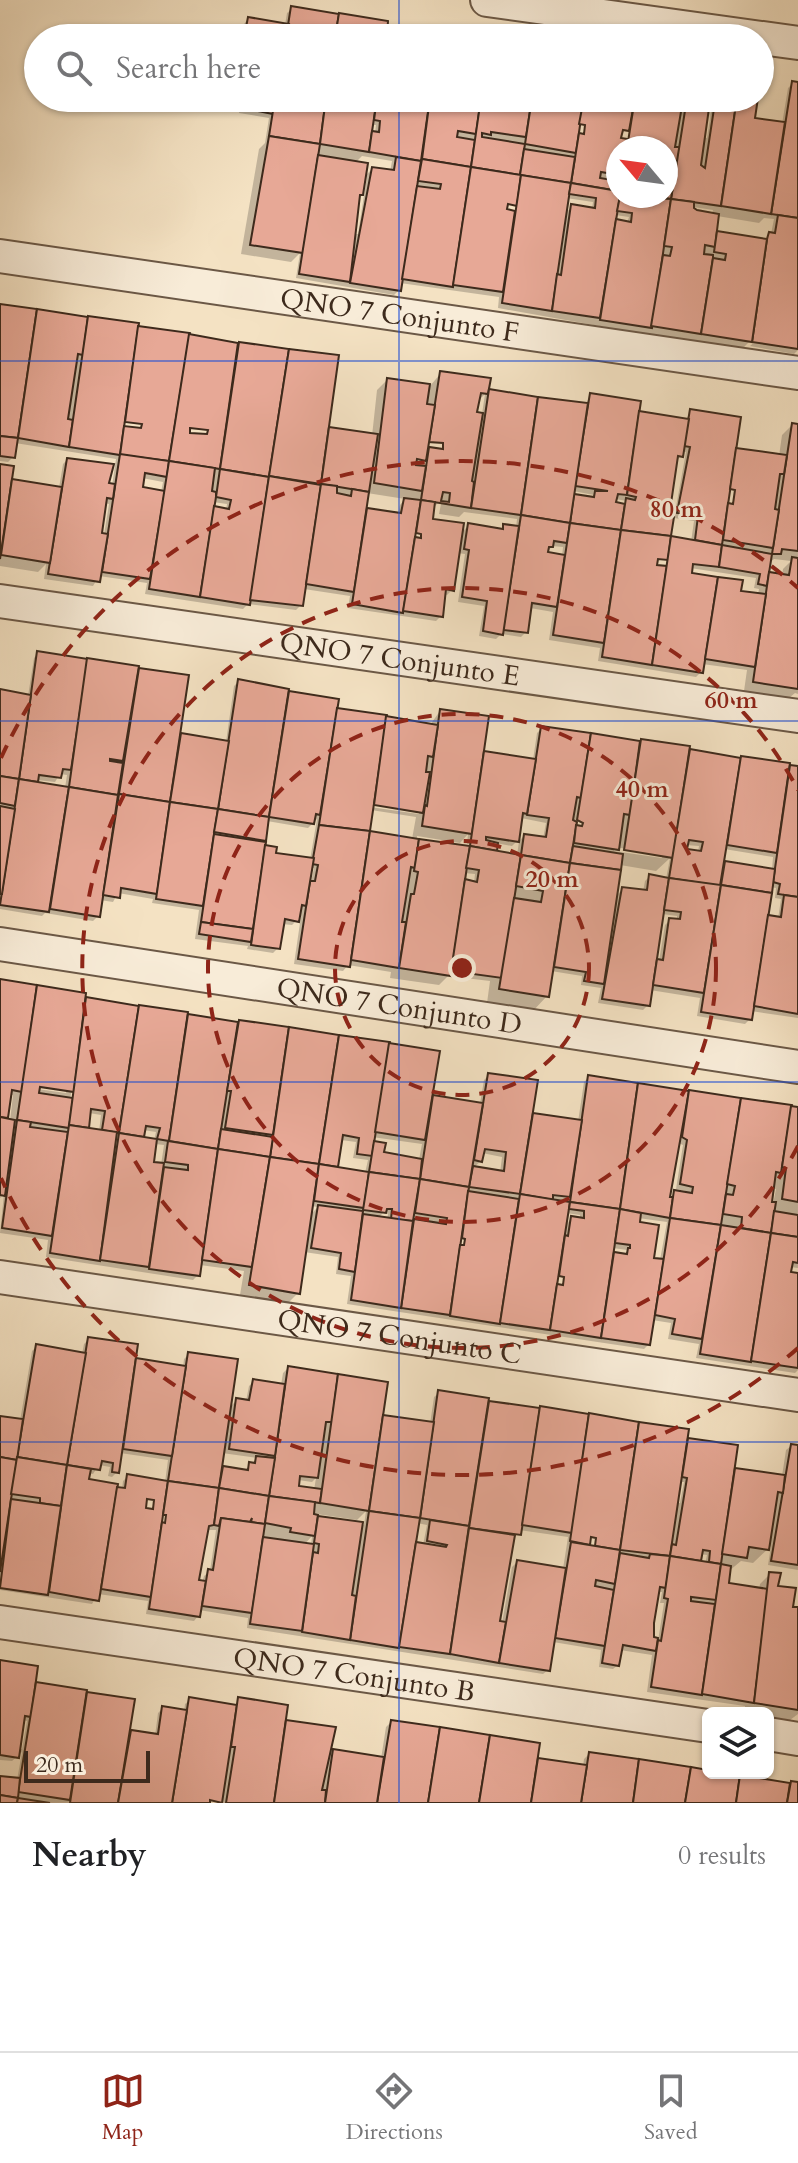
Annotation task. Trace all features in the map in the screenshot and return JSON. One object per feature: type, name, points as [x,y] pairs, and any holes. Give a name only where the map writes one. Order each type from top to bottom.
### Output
[{"type":"street","points":[[487,0],[661,24]]},
{"type":"street","points":[[774,40],[798,43]]},
{"type":"street","name":"QNO 7 Conjunto F","points":[[0,256],[798,373]]},
{"type":"street","name":"QNO 7 Conjunto E","points":[[0,601],[798,716]]},
{"type":"street","name":"QNO 7 Conjunto D","points":[[0,944],[798,1067]]},
{"type":"street","name":"QNO 7 Conjunto C","points":[[0,1277],[798,1395]]},
{"type":"street","name":"QNO 7 Conjunto B","points":[[0,1622],[702,1725]]},
{"type":"street","points":[[774,1735],[798,1739]]},
{"type":"building","points":[[291,6],[339,14],[337,24],[288,24]]},
{"type":"building","points":[[339,13],[388,21],[388,24],[337,24]]},
{"type":"building","points":[[248,17],[289,24],[247,24]]},
{"type":"building","points":[[792,81],[798,82],[798,218],[771,214]]},
{"type":"building","points":[[273,112],[324,112],[320,144],[269,136]]},
{"type":"building","points":[[324,112],[375,112],[369,152],[320,144]]},
{"type":"building","points":[[375,112],[428,112],[421,161],[369,152],[372,131],[379,132],[380,121],[374,120]]},
{"type":"building","points":[[428,112],[479,112],[476,134],[458,131],[457,137],[475,140],[471,167],[422,159]]},
{"type":"building","points":[[479,112],[530,112],[526,137],[482,133],[482,137],[525,144],[520,175],[471,167]]},
{"type":"building","points":[[530,112],[582,112],[576,153],[525,144]]},
{"type":"building","points":[[581,112],[632,112],[629,131],[623,130],[622,136],[606,136],[606,173],[601,172],[600,178],[606,179],[606,189],[571,183],[579,133],[584,134],[585,125],[579,124]]},
{"type":"building","points":[[633,112],[681,112],[677,136],[629,136]]},
{"type":"building","points":[[685,112],[708,112],[701,165],[705,168],[713,112],[735,112],[721,206],[678,200],[678,155]]},
{"type":"building","points":[[735,112],[756,112],[755,118],[785,122],[771,214],[721,206]]},
{"type":"building","points":[[269,136],[320,144],[303,253],[250,245]]},
{"type":"building","points":[[524,149],[575,157],[571,183],[520,175]]},
{"type":"building","points":[[318,155],[368,163],[363,195],[360,195],[350,282],[299,274]]},
{"type":"building","points":[[396,157],[421,161],[401,291],[350,283],[372,167],[394,170]]},
{"type":"building","points":[[422,159],[471,167],[453,287],[402,279],[417,186],[440,189],[441,184],[418,181]]},
{"type":"building","points":[[471,167],[521,175],[517,206],[508,204],[507,209],[515,211],[503,292],[453,285]]},
{"type":"building","points":[[521,175],[571,183],[552,311],[502,303]]},
{"type":"building","points":[[571,183],[606,189],[606,208],[618,208],[600,318],[552,311],[557,274],[561,275],[571,204],[595,208],[596,198],[569,194]]},
{"type":"building","points":[[678,200],[694,202],[697,210],[719,214],[715,247],[705,245],[704,254],[713,255],[713,258],[701,334],[651,326],[663,255],[670,256],[672,247],[664,246],[670,208],[678,208]]},
{"type":"building","points":[[618,208],[670,208],[652,328],[600,320],[616,219],[631,222],[632,213],[617,211]]},
{"type":"building","points":[[778,215],[798,218],[798,349],[752,342],[767,239],[769,232],[775,233]]},
{"type":"building","points":[[717,231],[767,239],[752,342],[701,334],[713,258],[725,260],[726,254],[714,252]]},
{"type":"building","points":[[0,304],[37,309],[18,438],[0,436]]},
{"type":"building","points":[[37,309],[88,317],[83,355],[78,354],[68,419],[73,420],[69,447],[18,438]]},
{"type":"building","points":[[88,316],[139,323],[120,455],[69,447]]},
{"type":"building","points":[[138,326],[190,333],[169,461],[120,455],[124,426],[141,428],[142,424],[125,422]]},
{"type":"building","points":[[189,334],[238,343],[220,469],[169,461]],"holes":[[[190,428],[208,430],[207,434],[190,433]]]},
{"type":"building","points":[[239,342],[289,349],[269,477],[220,469]]},
{"type":"building","points":[[289,349],[339,355],[321,484],[269,476]]},
{"type":"building","points":[[440,371],[491,378],[488,394],[481,393],[477,412],[483,413],[471,508],[421,500],[429,447],[443,449],[443,443],[429,442]],"holes":[[[443,492],[450,493],[449,502],[441,501]]]},
{"type":"building","points":[[387,378],[430,384],[427,404],[435,405],[426,461],[417,459],[416,465],[426,466],[422,491],[374,483]]},
{"type":"building","points":[[489,389],[538,397],[521,515],[471,508]]},
{"type":"building","points":[[590,393],[641,401],[627,495],[618,494],[616,502],[625,504],[621,530],[570,523],[574,494],[594,497],[595,491],[608,491],[575,486]]},
{"type":"building","points":[[538,397],[588,403],[570,523],[521,515]]},
{"type":"building","points":[[690,409],[741,417],[722,545],[695,540],[698,516],[677,513],[690,447],[684,446]]},
{"type":"building","points":[[639,411],[689,419],[683,457],[678,456],[669,517],[674,517],[671,536],[621,530],[626,498],[635,500],[636,497],[627,495]]},
{"type":"building","points":[[792,423],[798,424],[798,551],[782,549],[781,554],[772,554]]},
{"type":"building","points":[[329,427],[378,434],[369,492],[321,484]]},
{"type":"building","points":[[0,436],[18,438],[15,458],[0,456]]},
{"type":"building","points":[[736,448],[787,455],[784,474],[780,474],[773,548],[723,540],[728,503],[733,504],[735,490],[730,489]]},
{"type":"building","points":[[120,454],[169,461],[167,477],[145,473],[143,487],[165,491],[150,579],[102,572]]},
{"type":"building","points":[[67,458],[114,464],[109,483],[115,484],[113,499],[107,498],[102,533],[108,534],[100,582],[48,574]]},
{"type":"building","points":[[169,461],[215,468],[212,491],[216,492],[216,497],[200,597],[149,589]]},
{"type":"building","points":[[0,464],[14,466],[0,559]]},
{"type":"building","points":[[220,469],[269,477],[250,605],[200,597],[214,506],[229,509],[231,500],[216,497]]},
{"type":"building","points":[[269,476],[321,485],[303,606],[250,600]]},
{"type":"building","points":[[12,479],[62,487],[50,563],[1,555]]},
{"type":"building","points":[[321,484],[337,486],[337,493],[351,496],[352,489],[369,492],[354,592],[306,584]]},
{"type":"building","points":[[404,498],[421,500],[403,613],[352,604],[367,508],[401,513]]},
{"type":"building","points":[[421,500],[435,502],[433,519],[464,523],[454,591],[446,589],[443,617],[403,611],[415,537],[421,538],[421,534],[416,533]]},
{"type":"building","points":[[521,515],[570,523],[567,543],[554,541],[548,552],[565,555],[557,607],[532,603],[528,633],[503,630]]},
{"type":"building","points":[[468,523],[503,529],[503,524],[519,526],[503,635],[483,631],[487,601],[462,597],[469,550],[464,549]]},
{"type":"building","points":[[570,523],[621,530],[604,643],[553,635]]},
{"type":"building","points":[[621,530],[671,536],[668,560],[658,559],[657,565],[667,566],[652,665],[602,657]]},
{"type":"building","points":[[671,536],[722,545],[719,567],[693,564],[692,573],[718,577],[703,673],[652,665]]},
{"type":"building","points":[[722,545],[772,554],[767,586],[758,584],[760,574],[719,567]]},
{"type":"building","points":[[792,557],[798,558],[798,689],[753,682],[769,572],[789,575]]},
{"type":"building","points":[[718,577],[743,580],[741,591],[766,594],[755,667],[705,659]]},
{"type":"building","points":[[37,651],[88,659],[71,770],[63,769],[61,778],[39,775],[38,782],[19,779]]},
{"type":"building","points":[[87,658],[139,666],[123,761],[110,759],[123,763],[118,795],[69,787]]},
{"type":"building","points":[[139,668],[189,675],[170,802],[119,794]]},
{"type":"building","points":[[238,679],[289,689],[269,817],[218,809]]},
{"type":"building","points":[[0,689],[31,695],[19,779],[0,776]]},
{"type":"building","points":[[289,691],[339,699],[320,815],[316,814],[314,824],[269,817]]},
{"type":"building","points":[[337,708],[387,715],[370,831],[319,825]]},
{"type":"building","points":[[440,709],[489,716],[472,834],[422,826]]},
{"type":"building","points":[[386,716],[438,725],[433,757],[428,756],[426,772],[430,772],[423,813],[374,805]]},
{"type":"building","points":[[541,726],[591,733],[581,798],[577,797],[573,820],[577,822],[570,863],[521,855],[524,834],[546,837],[549,818],[527,815]]},
{"type":"building","points":[[181,733],[229,741],[218,809],[170,802]]},
{"type":"building","points":[[591,733],[640,741],[630,815],[624,814],[619,850],[574,843],[576,825],[582,826],[583,823],[577,820]]},
{"type":"building","points":[[641,739],[690,746],[673,858],[624,850]]},
{"type":"building","points":[[690,749],[741,758],[720,886],[669,878]],"holes":[[[689,840],[703,842],[701,851],[687,849]]]},
{"type":"building","points":[[484,751],[536,759],[519,842],[486,837],[486,840],[498,843],[497,851],[470,846]]},
{"type":"building","points":[[741,756],[790,763],[777,853],[727,845]]},
{"type":"building","points":[[790,765],[798,766],[798,897],[778,894],[780,884],[773,882]]},
{"type":"building","points":[[0,776],[19,779],[15,806],[0,803]]},
{"type":"building","points":[[19,779],[69,787],[49,912],[0,905]]},
{"type":"building","points":[[69,787],[118,795],[100,917],[50,909]]},
{"type":"building","points":[[119,794],[170,802],[157,894],[121,888],[120,898],[103,895]]},
{"type":"building","points":[[170,802],[218,809],[203,906],[156,899]]},
{"type":"building","points":[[0,806],[15,809],[2,894],[0,894]]},
{"type":"building","points":[[218,809],[269,817],[266,841],[214,832]]},
{"type":"building","points":[[319,825],[370,831],[350,967],[298,959],[310,881],[315,881],[318,865],[312,864]]},
{"type":"building","points":[[370,831],[419,839],[402,922],[406,922],[399,968],[351,960]]},
{"type":"building","points":[[214,834],[266,842],[253,929],[201,922]]},
{"type":"building","points":[[419,839],[470,846],[451,976],[399,968],[411,894],[414,894],[418,872],[414,871]]},
{"type":"building","points":[[265,845],[277,847],[276,853],[314,858],[306,906],[302,905],[299,922],[285,919],[280,949],[251,945]]},
{"type":"building","points":[[470,846],[521,855],[502,978],[451,971],[465,879],[477,882],[479,870],[466,868]]},
{"type":"building","points":[[573,846],[623,854],[621,870],[570,863]]},
{"type":"building","points":[[521,855],[570,863],[549,997],[499,989],[514,898],[541,902],[543,891],[516,886]]},
{"type":"building","points":[[725,861],[775,869],[772,893],[721,885]]},
{"type":"building","points":[[570,863],[621,870],[604,984],[584,981],[586,972],[554,967]]},
{"type":"building","points":[[649,874],[669,878],[650,1006],[602,999],[622,887],[647,890]]},
{"type":"building","points":[[669,878],[721,885],[704,993],[653,985],[657,959],[663,960],[669,918],[680,919],[681,912],[664,910]]},
{"type":"building","points":[[721,885],[772,893],[752,1020],[701,1012]]},
{"type":"building","points":[[784,895],[798,897],[798,1014],[754,1006],[768,915],[781,917]]},
{"type":"building","points":[[201,922],[253,929],[251,942],[199,934]]},
{"type":"building","points":[[0,979],[37,985],[22,1092],[12,1090],[8,1118],[0,1117]]},
{"type":"building","points":[[37,985],[86,993],[74,1092],[40,1087],[39,1093],[73,1098],[69,1128],[17,1120]]},
{"type":"building","points":[[86,997],[139,1006],[119,1133],[102,1130],[105,1111],[91,1109],[89,1128],[69,1125]]},
{"type":"building","points":[[139,1005],[188,1012],[169,1141],[157,1139],[160,1128],[146,1126],[144,1137],[119,1133]]},
{"type":"building","points":[[188,1014],[238,1022],[218,1149],[169,1141]]},
{"type":"building","points":[[239,1020],[289,1027],[273,1135],[225,1128],[231,1091],[227,1091]]},
{"type":"building","points":[[289,1027],[339,1035],[319,1164],[270,1157]]},
{"type":"building","points":[[339,1035],[390,1042],[372,1156],[357,1154],[359,1138],[343,1135],[338,1167],[319,1164]]},
{"type":"building","points":[[389,1043],[440,1051],[425,1140],[375,1132]]},
{"type":"building","points":[[488,1073],[538,1080],[520,1194],[469,1187],[473,1166],[504,1171],[506,1152],[485,1149],[482,1162],[474,1160]]},
{"type":"building","points":[[588,1075],[638,1083],[620,1209],[570,1202]]},
{"type":"building","points":[[638,1083],[689,1091],[670,1197],[673,1197],[670,1218],[620,1209]]},
{"type":"building","points":[[689,1090],[741,1098],[721,1225],[670,1218],[674,1190],[692,1193],[693,1187],[680,1184],[687,1140],[682,1137]]},
{"type":"building","points":[[433,1095],[483,1103],[469,1187],[420,1179]]},
{"type":"building","points":[[741,1098],[792,1105],[781,1173],[776,1172],[772,1202],[776,1202],[771,1233],[741,1228],[742,1217],[723,1214],[726,1194],[733,1195],[735,1186],[727,1184]]},
{"type":"building","points":[[791,1106],[798,1107],[798,1202],[782,1199],[786,1168],[782,1167]]},
{"type":"building","points":[[533,1113],[582,1120],[570,1197],[553,1195],[553,1200],[520,1194]]},
{"type":"building","points":[[0,1117],[15,1120],[5,1196],[0,1195]]},
{"type":"building","points":[[17,1120],[31,1122],[30,1127],[68,1132],[52,1236],[2,1228]]},
{"type":"building","points":[[69,1125],[117,1132],[100,1261],[50,1253]]},
{"type":"building","points":[[221,1129],[273,1137],[270,1157],[218,1149]]},
{"type":"building","points":[[119,1133],[157,1139],[154,1162],[164,1163],[149,1267],[100,1260]]},
{"type":"building","points":[[168,1141],[218,1149],[200,1276],[149,1269],[164,1167],[188,1170],[188,1165],[165,1162]]},
{"type":"building","points":[[374,1141],[386,1143],[384,1152],[422,1159],[420,1179],[369,1172]]},
{"type":"building","points":[[218,1149],[270,1157],[252,1267],[202,1260]]},
{"type":"building","points":[[270,1157],[319,1164],[300,1294],[249,1285]]},
{"type":"building","points":[[319,1164],[369,1172],[364,1208],[314,1201]]},
{"type":"building","points":[[369,1172],[420,1179],[413,1221],[391,1219],[392,1209],[387,1209],[386,1213],[363,1210]]},
{"type":"building","points":[[420,1179],[469,1187],[450,1315],[401,1308],[414,1219],[446,1224],[447,1218],[415,1213]]},
{"type":"building","points":[[468,1191],[519,1199],[500,1324],[450,1316],[460,1245],[464,1245],[465,1239],[462,1238]]},
{"type":"building","points":[[520,1194],[570,1202],[550,1330],[500,1323]]},
{"type":"building","points":[[570,1202],[620,1209],[601,1338],[550,1330],[557,1284],[563,1285],[564,1277],[559,1276],[565,1235],[568,1236],[571,1216],[584,1218],[584,1211],[569,1209]]},
{"type":"building","points":[[318,1205],[363,1211],[355,1272],[339,1269],[341,1253],[311,1248]]},
{"type":"building","points":[[620,1209],[641,1213],[640,1222],[659,1225],[654,1258],[664,1259],[650,1345],[601,1338],[614,1252],[627,1254],[630,1248],[630,1245],[615,1243]]},
{"type":"building","points":[[774,1211],[798,1215],[798,1237],[771,1233]]},
{"type":"building","points":[[363,1214],[413,1221],[401,1308],[351,1300]]},
{"type":"building","points":[[670,1218],[721,1225],[702,1339],[672,1334],[675,1319],[655,1315]]},
{"type":"building","points":[[721,1225],[771,1233],[751,1362],[700,1354]]},
{"type":"building","points":[[771,1233],[798,1237],[798,1263],[793,1262],[791,1272],[798,1273],[798,1368],[751,1361]]},
{"type":"building","points":[[88,1337],[138,1344],[119,1473],[112,1472],[113,1463],[102,1461],[100,1470],[67,1465]]},
{"type":"building","points":[[36,1344],[86,1353],[67,1465],[17,1457]]},
{"type":"building","points":[[188,1352],[238,1359],[219,1488],[168,1481]]},
{"type":"building","points":[[136,1358],[186,1366],[172,1456],[123,1449]]},
{"type":"building","points":[[288,1366],[338,1374],[332,1422],[326,1422],[318,1478],[300,1476],[299,1486],[322,1489],[320,1503],[269,1496]]},
{"type":"building","points":[[338,1374],[388,1382],[369,1511],[320,1503]]},
{"type":"building","points":[[253,1379],[285,1384],[275,1456],[229,1449],[236,1398],[249,1400]]},
{"type":"building","points":[[438,1390],[489,1398],[469,1526],[420,1518]]},
{"type":"building","points":[[489,1401],[540,1408],[521,1535],[469,1528]]},
{"type":"building","points":[[540,1406],[589,1414],[572,1533],[522,1525]]},
{"type":"building","points":[[589,1413],[639,1422],[620,1550],[595,1546],[596,1538],[591,1537],[590,1545],[570,1541]]},
{"type":"building","points":[[383,1415],[434,1422],[420,1518],[369,1511]]},
{"type":"building","points":[[0,1416],[23,1419],[17,1460],[0,1457]]},
{"type":"building","points":[[639,1422],[689,1429],[670,1556],[620,1550]]},
{"type":"building","points":[[688,1438],[738,1445],[721,1564],[709,1562],[710,1551],[703,1550],[701,1561],[670,1556],[672,1544],[676,1545],[687,1478],[682,1477]]},
{"type":"building","points":[[791,1444],[798,1445],[798,1565],[771,1561]]},
{"type":"building","points":[[256,1456],[275,1458],[269,1496],[219,1488],[223,1466],[248,1470],[249,1462],[255,1463]]},
{"type":"building","points":[[0,1457],[17,1460],[0,1572]]},
{"type":"building","points":[[17,1457],[67,1465],[61,1506],[40,1503],[40,1498],[11,1494]]},
{"type":"building","points":[[67,1465],[91,1469],[89,1479],[118,1484],[99,1601],[49,1592]]},
{"type":"building","points":[[735,1468],[785,1475],[783,1493],[778,1492],[769,1550],[749,1547],[747,1558],[722,1554]]},
{"type":"building","points":[[127,1474],[168,1481],[151,1597],[101,1589],[117,1487],[125,1488]],"holes":[[[147,1499],[154,1500],[153,1509],[146,1508]]]},
{"type":"building","points":[[168,1481],[219,1488],[214,1525],[209,1526],[199,1580],[206,1581],[200,1617],[149,1609],[162,1522],[165,1523],[166,1515],[163,1515]]},
{"type":"building","points":[[219,1488],[269,1496],[265,1524],[251,1522],[252,1518],[250,1522],[221,1518],[219,1526],[214,1525]]},
{"type":"building","points":[[269,1496],[315,1502],[314,1514],[318,1515],[315,1536],[290,1532],[291,1528],[265,1523]]},
{"type":"building","points":[[11,1499],[61,1506],[48,1595],[0,1588]]},
{"type":"building","points":[[369,1511],[420,1518],[399,1648],[350,1640]]},
{"type":"building","points":[[318,1516],[363,1522],[352,1595],[356,1596],[350,1640],[302,1632],[313,1552],[318,1553],[319,1544],[314,1543]]},
{"type":"building","points":[[221,1518],[265,1524],[252,1613],[202,1606],[208,1569],[213,1570]]},
{"type":"building","points":[[430,1520],[469,1526],[450,1654],[399,1647],[416,1542],[447,1545],[427,1541]]},
{"type":"building","points":[[469,1528],[515,1535],[500,1621],[506,1622],[499,1663],[450,1654]]},
{"type":"building","points":[[263,1537],[314,1544],[302,1631],[250,1624]]},
{"type":"building","points":[[571,1542],[620,1550],[615,1584],[596,1580],[595,1586],[614,1590],[605,1646],[555,1638]]},
{"type":"building","points":[[620,1553],[649,1558],[650,1554],[670,1556],[666,1588],[660,1587],[654,1623],[654,1637],[658,1638],[656,1651],[623,1645],[619,1666],[602,1663]]},
{"type":"building","points":[[670,1556],[721,1564],[716,1600],[691,1597],[691,1601],[715,1604],[702,1695],[651,1687],[668,1599],[664,1598]]},
{"type":"building","points":[[517,1560],[566,1568],[550,1671],[499,1663]]},
{"type":"building","points":[[721,1564],[731,1566],[729,1583],[768,1589],[754,1703],[702,1694]]},
{"type":"building","points":[[769,1572],[781,1573],[778,1586],[796,1588],[793,1607],[798,1607],[798,1710],[754,1703]]},
{"type":"building","points":[[0,1660],[38,1666],[31,1717],[25,1716],[19,1758],[0,1755]]},
{"type":"building","points":[[36,1682],[87,1690],[70,1800],[18,1792]]},
{"type":"building","points":[[87,1692],[135,1699],[118,1803],[70,1803]]},
{"type":"building","points":[[189,1697],[237,1705],[222,1803],[210,1800],[210,1803],[172,1803]]},
{"type":"building","points":[[238,1697],[288,1705],[274,1803],[226,1803],[235,1747],[231,1747]]},
{"type":"building","points":[[162,1706],[187,1710],[172,1803],[118,1803],[131,1730],[158,1734]]},
{"type":"building","points":[[286,1720],[336,1727],[322,1790],[326,1790],[325,1803],[274,1803]]},
{"type":"building","points":[[391,1720],[440,1727],[428,1803],[377,1803]]},
{"type":"building","points":[[440,1727],[490,1735],[479,1803],[428,1803]]},
{"type":"building","points":[[490,1735],[540,1743],[531,1803],[479,1803]]},
{"type":"building","points":[[333,1749],[384,1757],[377,1803],[325,1803]]},
{"type":"building","points":[[589,1752],[639,1759],[633,1803],[581,1803]]},
{"type":"building","points":[[538,1758],[587,1765],[581,1803],[531,1803]]},
{"type":"building","points":[[639,1759],[691,1767],[685,1803],[633,1803]]},
{"type":"building","points":[[691,1767],[702,1769],[702,1779],[739,1779],[736,1803],[685,1803]]},
{"type":"building","points":[[0,1776],[20,1778],[18,1798],[0,1795]]},
{"type":"building","points":[[739,1779],[790,1783],[787,1803],[736,1803]]},
{"type":"building","points":[[791,1781],[798,1782],[798,1803],[787,1803]]},
{"type":"building","points":[[0,1795],[18,1798],[17,1803],[0,1803]]},
{"type":"building","points":[[18,1798],[50,1803],[17,1803]]}]
